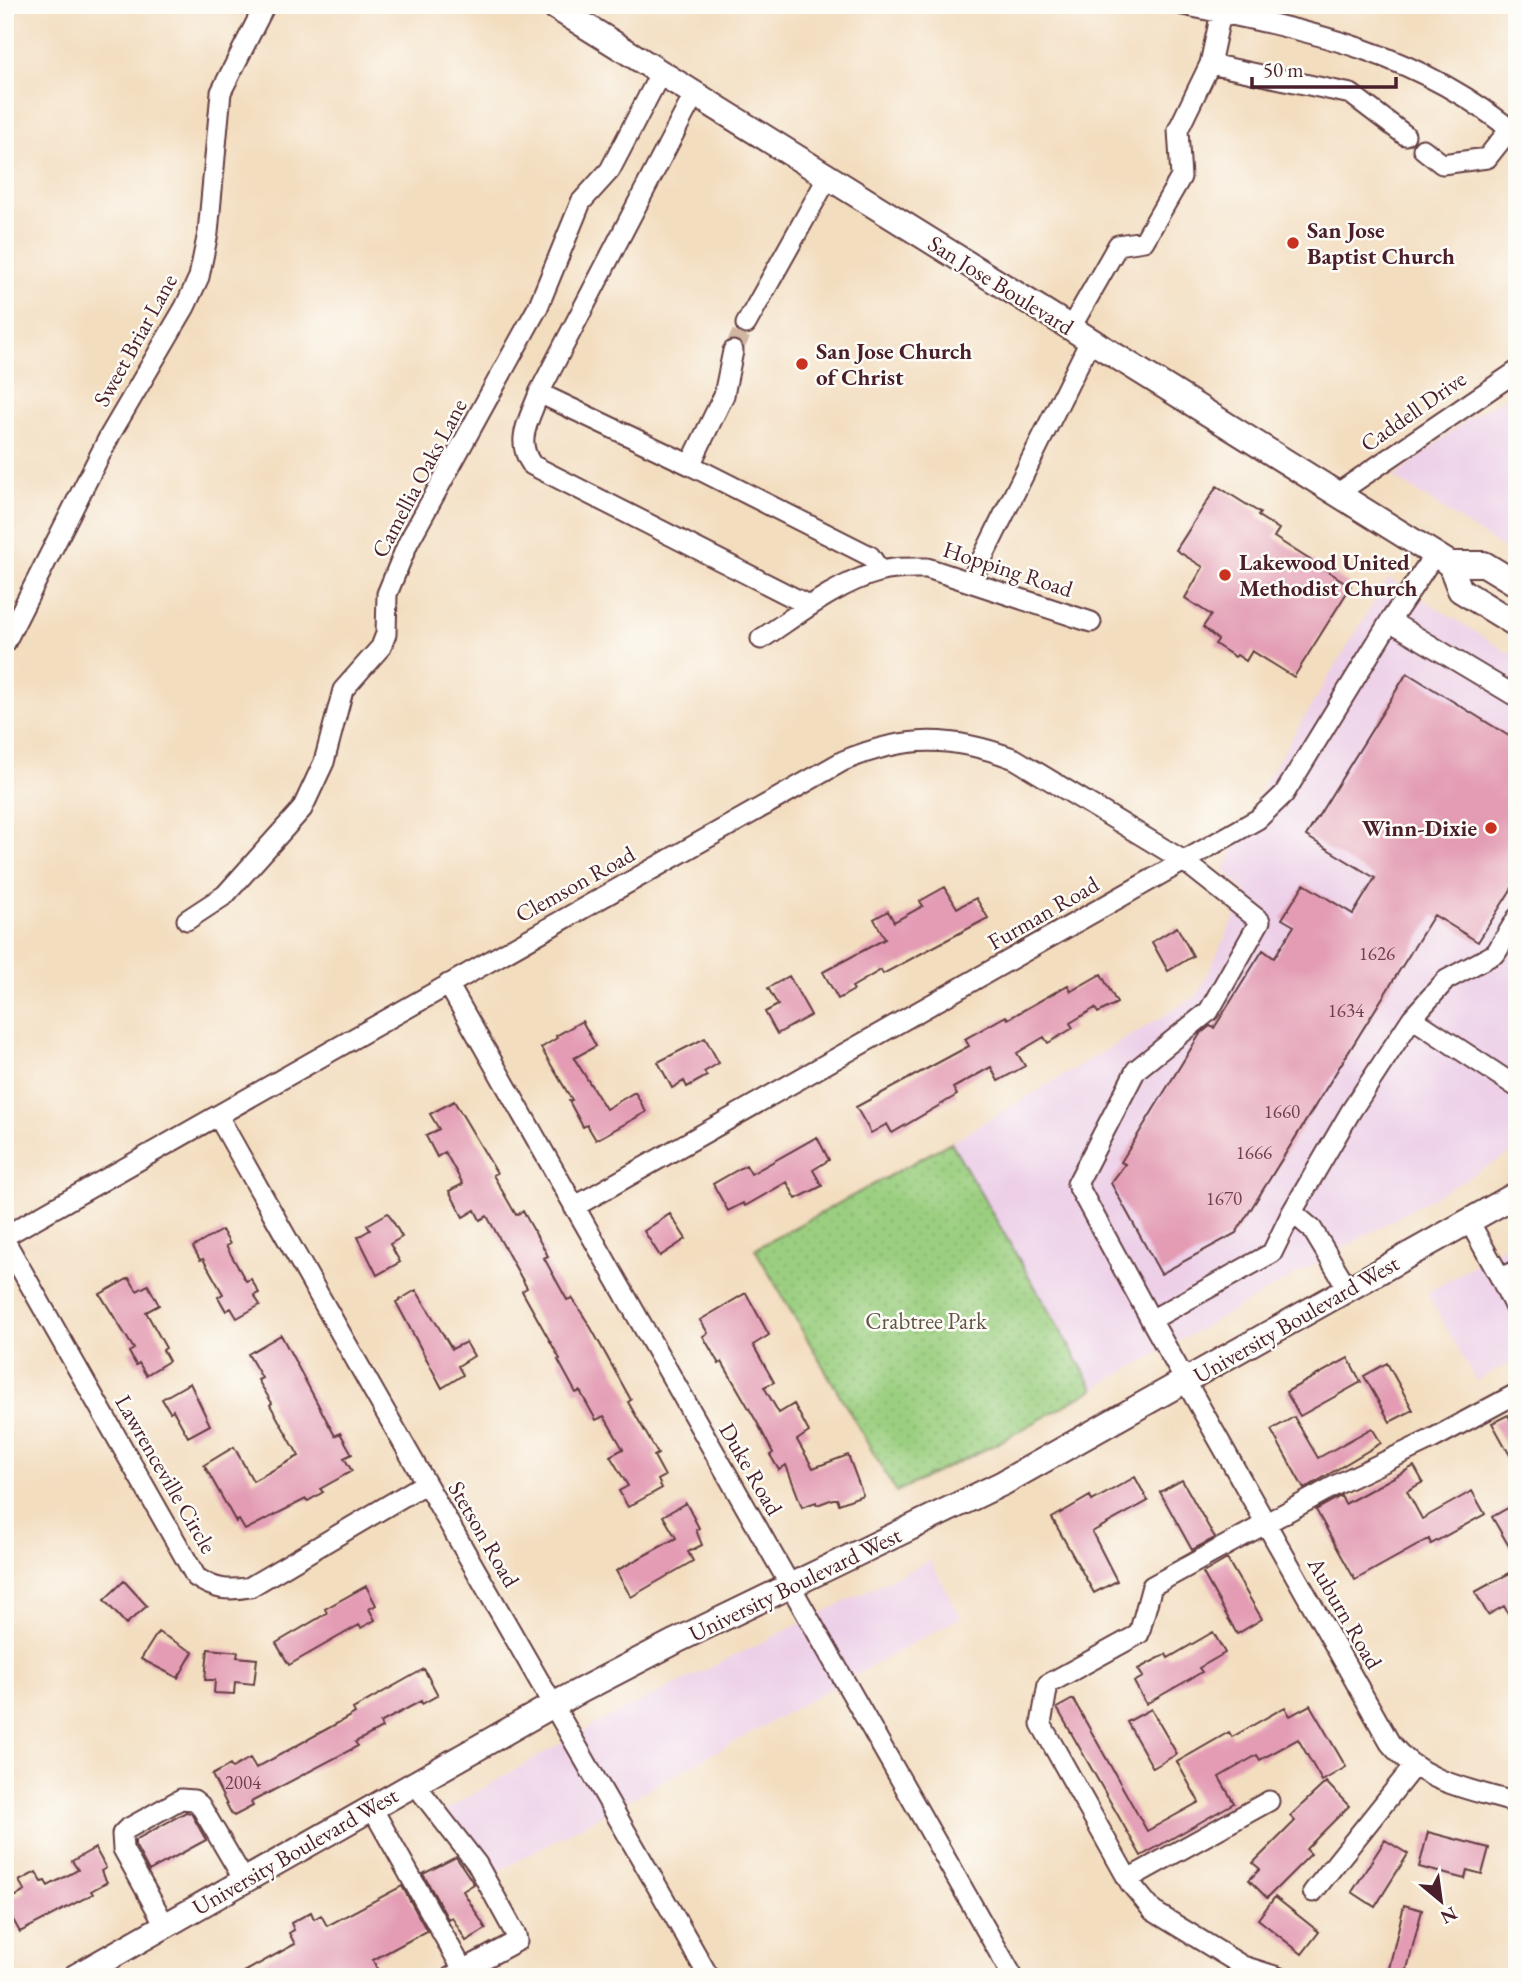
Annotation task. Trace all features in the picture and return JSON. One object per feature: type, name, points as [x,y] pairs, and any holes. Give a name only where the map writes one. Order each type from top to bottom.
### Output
[{"type":"main road","name":"San Jose Boulevard","points":[[552,5],[1442,559],[1460,590],[1517,625]]},
{"type":"main road","points":[[1442,559],[1484,564],[1517,584]]},
{"type":"main road","name":"University Boulevard West","points":[[75,1977],[554,1705],[676,1640],[1003,1483],[1517,1194]]},
{"type":"street","name":"Sweet Briar Lane","points":[[5,643],[110,435],[185,307],[199,277],[208,233],[221,92],[265,5]]},
{"type":"street","points":[[1183,5],[1317,34],[1385,57],[1472,100],[1513,132],[1487,158],[1442,164],[1423,149]]},
{"type":"street","points":[[971,581],[1118,245],[1144,241],[1181,177],[1178,130],[1210,64],[1221,13]]},
{"type":"street","points":[[1210,64],[1351,94],[1405,135]]},
{"type":"street","name":"Camellia Oaks Lane","points":[[187,920],[225,895],[302,809],[324,762],[343,690],[381,647],[386,634],[387,594],[408,544],[538,307],[581,202],[610,170],[661,72]]},
{"type":"street","points":[[695,93],[539,393],[522,441],[525,455],[532,465],[810,606]]},
{"type":"street","points":[[746,324],[828,177]]},
{"type":"street","points":[[690,465],[724,396],[733,351]]},
{"type":"street","name":"Caddell Drive","points":[[1338,493],[1517,371]]},
{"type":"street","points":[[539,393],[690,465],[870,556],[880,571]]},
{"type":"street","name":"Furman Road","points":[[574,1207],[1248,826],[1276,803],[1390,621],[1442,559]]},
{"type":"street","name":"Hopping Road","points":[[761,639],[810,606],[860,579],[880,571],[902,568],[928,568],[1091,622]]},
{"type":"street","points":[[1390,621],[1517,697]]},
{"type":"street","name":"Clemson Road","points":[[5,1238],[843,761],[869,750],[905,741],[931,740],[987,748],[1015,759],[1184,861],[1260,921],[1209,1011],[1136,1070],[1077,1184],[1151,1320]]},
{"type":"street","points":[[1151,1320],[1272,1253],[1292,1212],[1350,1111],[1412,1018],[1446,980],[1496,953],[1517,918]]},
{"type":"street","name":"Duke Road","points":[[448,984],[1013,1977]]},
{"type":"street","points":[[1412,1018],[1517,1087]]},
{"type":"street","name":"Stetson Road","points":[[218,1116],[709,1977]]},
{"type":"street","points":[[1292,1212],[1312,1229],[1348,1289]]},
{"type":"street","points":[[1469,1221],[1509,1274],[1517,1312]]},
{"type":"street","name":"Lawrenceville Circle","points":[[5,1238],[196,1577],[209,1586],[227,1591],[250,1587],[426,1483]]},
{"type":"street","name":"Auburn Road","points":[[1151,1320],[1391,1742],[1413,1767],[1431,1777],[1517,1803]]},
{"type":"street","points":[[1278,1977],[1243,1966],[1153,1911],[1128,1879],[1041,1724],[1048,1684],[1139,1634],[1152,1586],[1336,1485],[1432,1439],[1514,1395],[1517,1399]]},
{"type":"street","points":[[1313,1892],[1413,1767]]},
{"type":"street","points":[[372,1808],[457,1973],[517,1941],[477,1864],[415,1784]]},
{"type":"street","points":[[165,1925],[123,1849],[122,1835],[127,1829],[181,1799],[188,1798],[200,1805],[244,1880]]},
{"type":"street","points":[[1128,1879],[1269,1801]]},
{"type":"shaded area","points":[[1517,391],[1517,558],[1394,477],[1470,417]]},
{"type":"shaded area","points":[[1389,578],[1517,658],[1517,1150],[1094,1389],[951,1142],[1197,996],[1247,892],[1224,871],[1266,780]]},
{"type":"shaded area","points":[[1517,1238],[1517,1359],[1476,1381],[1427,1293]]},
{"type":"shaded area","points":[[930,1560],[961,1617],[485,1879],[446,1810],[591,1726]]},
{"type":"green space","name":"Crabtree Park","points":[[951,1142],[1094,1389],[994,1445],[896,1492],[755,1249]]},
{"type":"building","name":"Lakewood United Methodist Church","points":[[1217,486],[1260,513],[1258,516],[1279,529],[1274,537],[1351,586],[1294,677],[1252,651],[1246,661],[1215,644],[1218,640],[1203,627],[1211,615],[1185,598],[1203,567],[1176,550]]},
{"type":"building","points":[[1407,673],[1517,741],[1517,880],[1478,942],[1434,915],[1236,1233],[1161,1274],[1111,1183],[1125,1164],[1121,1162],[1200,1034],[1210,1026],[1214,1028],[1263,950],[1274,958],[1294,926],[1282,919],[1304,884],[1353,914],[1375,878],[1306,836]]},
{"type":"building","points":[[945,887],[957,908],[976,898],[988,918],[883,974],[881,970],[852,987],[854,990],[838,999],[823,972],[885,939],[874,919],[888,911],[894,922],[923,906],[920,901]]},
{"type":"building","points":[[1177,927],[1193,956],[1168,971],[1152,942]]},
{"type":"building","points":[[1101,974],[1117,1003],[1098,1013],[1095,1008],[1070,1023],[1073,1028],[1048,1043],[1044,1037],[1017,1053],[1025,1066],[998,1081],[991,1067],[953,1088],[957,1095],[892,1133],[887,1124],[871,1133],[856,1107],[969,1046],[965,1039],[1006,1016],[1008,1019],[1068,985],[1071,991]]},
{"type":"building","points":[[789,976],[811,1015],[777,1034],[765,1012],[778,1005],[768,988]]},
{"type":"building","points":[[582,1021],[596,1046],[574,1058],[606,1109],[635,1092],[646,1112],[596,1140],[587,1125],[583,1127],[569,1101],[572,1100],[541,1048]]},
{"type":"building","points":[[705,1038],[719,1063],[704,1072],[707,1076],[687,1087],[684,1081],[672,1088],[658,1062]]},
{"type":"building","points":[[454,1101],[497,1173],[493,1175],[516,1215],[523,1211],[548,1256],[544,1258],[567,1300],[572,1298],[590,1326],[658,1454],[654,1456],[665,1476],[658,1480],[662,1488],[628,1507],[619,1491],[628,1486],[610,1456],[623,1449],[604,1416],[596,1420],[580,1391],[576,1393],[522,1291],[527,1288],[487,1216],[480,1220],[475,1210],[463,1217],[449,1191],[463,1184],[445,1152],[437,1157],[426,1136],[439,1129],[430,1114]]},
{"type":"building","points":[[817,1137],[829,1160],[813,1170],[822,1186],[796,1199],[787,1182],[745,1206],[743,1203],[728,1211],[713,1184],[746,1165],[751,1174]]},
{"type":"building","points":[[388,1213],[402,1237],[390,1244],[400,1262],[377,1275],[358,1237],[370,1230],[367,1225]]},
{"type":"building","points":[[670,1214],[686,1239],[660,1256],[644,1231]]},
{"type":"building","points":[[222,1230],[230,1244],[226,1246],[246,1281],[251,1279],[259,1293],[254,1295],[260,1305],[237,1318],[231,1308],[226,1311],[218,1297],[223,1294],[193,1247]]},
{"type":"building","points":[[129,1278],[137,1291],[148,1285],[159,1305],[146,1312],[166,1348],[163,1350],[169,1361],[146,1375],[139,1363],[136,1365],[129,1352],[134,1349],[100,1294]]},
{"type":"building","points":[[416,1290],[452,1349],[466,1342],[474,1356],[458,1366],[463,1375],[442,1388],[396,1302]]},
{"type":"building","points":[[746,1293],[769,1335],[753,1345],[774,1382],[764,1387],[779,1413],[794,1404],[809,1432],[797,1440],[813,1468],[848,1455],[863,1495],[839,1504],[837,1499],[833,1499],[802,1507],[786,1465],[779,1470],[770,1455],[773,1453],[758,1424],[722,1362],[719,1364],[703,1336],[708,1333],[700,1320]]},
{"type":"building","points":[[281,1335],[335,1436],[340,1433],[352,1454],[344,1458],[352,1471],[320,1489],[323,1492],[308,1501],[306,1499],[245,1530],[239,1520],[236,1522],[204,1465],[234,1447],[253,1481],[299,1456],[270,1405],[272,1403],[258,1380],[262,1378],[248,1354]]},
{"type":"building","points":[[1348,1358],[1361,1382],[1300,1416],[1286,1392]]},
{"type":"building","points":[[1387,1363],[1413,1410],[1390,1422],[1364,1376]]},
{"type":"building","points":[[190,1383],[210,1425],[188,1437],[173,1410],[170,1412],[162,1399]]},
{"type":"building","points":[[1508,1415],[1517,1431],[1517,1468],[1492,1423]]},
{"type":"building","points":[[1294,1417],[1318,1458],[1372,1428],[1381,1443],[1304,1489],[1271,1430]]},
{"type":"building","points":[[1414,1466],[1423,1482],[1407,1491],[1422,1519],[1472,1491],[1485,1514],[1431,1544],[1429,1539],[1355,1580],[1316,1510],[1341,1496],[1345,1504]]},
{"type":"building","points":[[1135,1477],[1148,1501],[1092,1532],[1117,1581],[1094,1593],[1052,1518],[1090,1496],[1092,1501]]},
{"type":"building","points":[[1182,1480],[1215,1538],[1192,1550],[1160,1492]]},
{"type":"building","points":[[686,1503],[699,1528],[696,1530],[702,1545],[688,1552],[693,1561],[631,1597],[616,1571],[676,1538],[663,1516]]},
{"type":"building","points":[[1517,1503],[1517,1560],[1492,1517]]},
{"type":"building","points":[[1227,1559],[1262,1619],[1237,1634],[1203,1573]]},
{"type":"building","points":[[1517,1569],[1517,1629],[1504,1606],[1488,1615],[1475,1592]]},
{"type":"building","points":[[124,1581],[147,1606],[126,1624],[104,1600]]},
{"type":"building","points":[[366,1586],[376,1605],[369,1609],[375,1620],[361,1628],[359,1625],[289,1665],[276,1643],[327,1613],[325,1609]]},
{"type":"building","points":[[158,1632],[193,1652],[178,1678],[141,1659]]},
{"type":"building","points":[[1213,1632],[1225,1653],[1199,1668],[1202,1672],[1146,1704],[1134,1682],[1143,1677],[1138,1669],[1166,1654],[1168,1658]]},
{"type":"building","points":[[208,1649],[238,1652],[237,1657],[257,1659],[254,1684],[235,1682],[234,1694],[214,1693],[215,1680],[205,1680]]},
{"type":"building","points":[[424,1669],[438,1695],[380,1723],[382,1728],[355,1742],[358,1746],[251,1802],[253,1806],[234,1816],[231,1813],[212,1775],[250,1758],[256,1768],[355,1713],[353,1709]]},
{"type":"building","points":[[1073,1699],[1147,1831],[1199,1802],[1177,1762],[1229,1732],[1232,1737],[1285,1707],[1290,1716],[1310,1705],[1346,1767],[1322,1781],[1298,1739],[1260,1760],[1257,1755],[1219,1777],[1234,1803],[1141,1856],[1057,1708]]},
{"type":"building","points":[[1151,1709],[1177,1754],[1153,1768],[1127,1722]]},
{"type":"building","points":[[1326,1782],[1349,1806],[1306,1849],[1311,1854],[1267,1898],[1249,1880],[1260,1869],[1253,1863],[1295,1821],[1290,1816]]},
{"type":"building","points":[[186,1812],[191,1813],[206,1840],[149,1871],[135,1840]]},
{"type":"building","points":[[1428,1832],[1489,1848],[1482,1874],[1467,1870],[1465,1879],[1419,1867]]},
{"type":"building","points":[[1385,1840],[1408,1854],[1375,1907],[1352,1892]]},
{"type":"building","points":[[95,1848],[106,1868],[101,1871],[107,1882],[91,1891],[93,1894],[20,1932],[5,1906],[5,1902],[25,1891],[19,1881],[36,1872],[48,1886],[78,1870],[72,1861]]},
{"type":"building","points":[[456,1857],[474,1884],[463,1891],[486,1929],[466,1941],[452,1917],[448,1919],[423,1874]]},
{"type":"building","points":[[402,1886],[427,1931],[373,1960],[378,1971],[367,1977],[235,1977],[295,1944],[289,1933],[294,1930],[291,1923],[311,1912],[314,1919],[321,1915],[327,1926]]},
{"type":"building","points":[[1275,1897],[1319,1932],[1302,1954],[1258,1919]]},
{"type":"building","points":[[1404,1905],[1422,1910],[1405,1977],[1387,1977]]},
{"type":"tunnel","points":[[733,351],[746,324]]},
{"type":"place","name":"San Jose Baptist Church","points":[[1293,243]]},
{"type":"place","name":"San Jose Church of Christ","points":[[802,364]]},
{"type":"place","name":"Lakewood United Methodist Church","points":[[1225,575]]},
{"type":"place","name":"Winn-Dixie","points":[[1491,828]]}]
